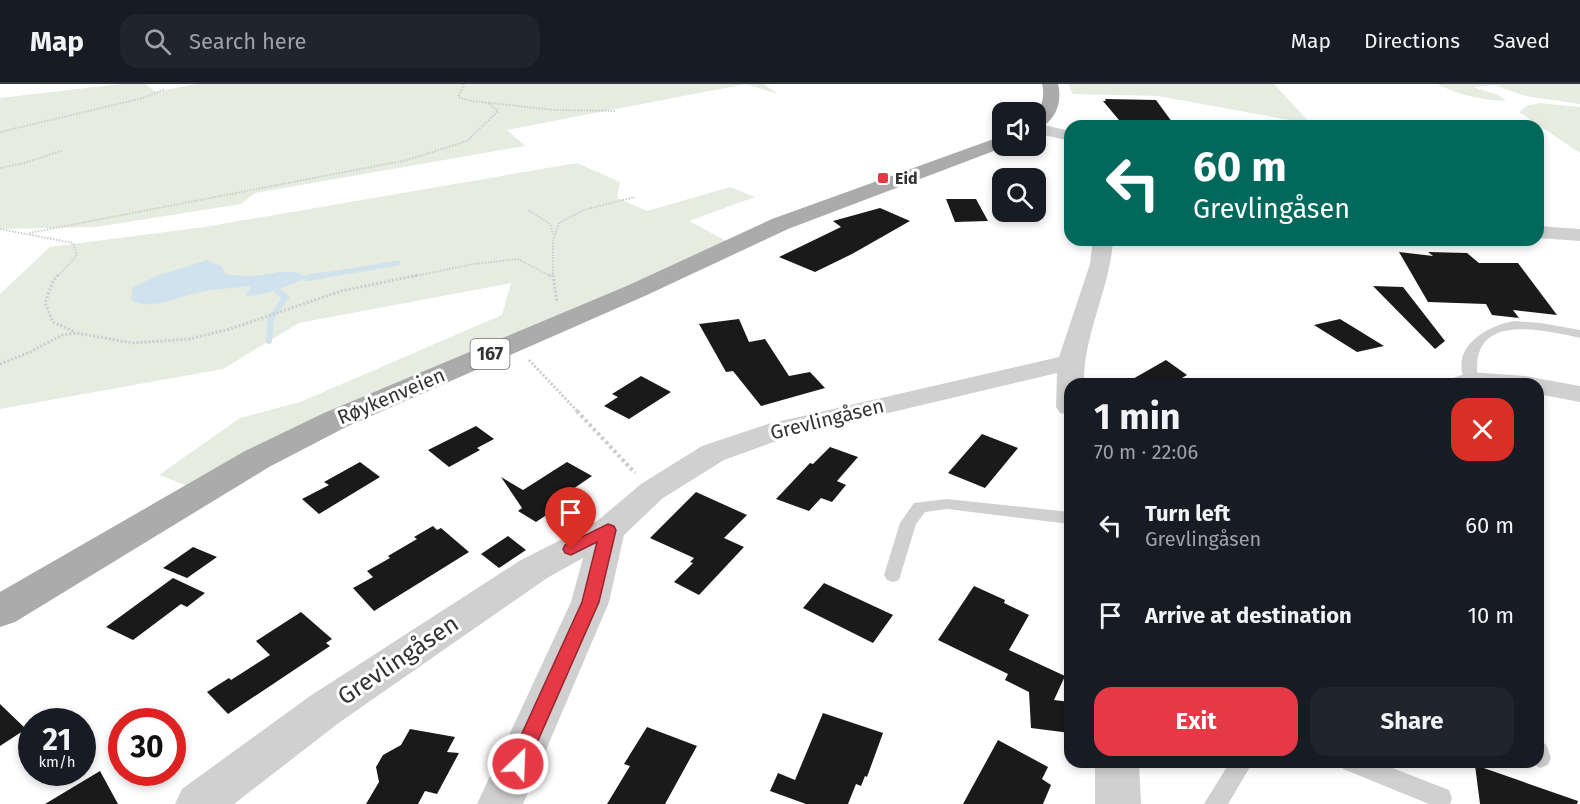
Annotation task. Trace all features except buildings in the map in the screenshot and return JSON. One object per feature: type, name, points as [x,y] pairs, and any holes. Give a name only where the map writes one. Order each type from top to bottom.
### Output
[{"type":"main road","points":[[1046,115],[1052,104],[1053,95],[1050,84]]},
{"type":"main road","name":"Røykenveien","points":[[0,611],[257,459],[335,420],[638,291],[780,224],[992,145]]},
{"type":"street","points":[[1046,129],[1064,134]]},
{"type":"street","points":[[1544,232],[1580,235]]},
{"type":"street","points":[[1070,378],[1070,362],[1101,264],[1102,246]]},
{"type":"street","name":"Grevlingåsen","points":[[198,804],[325,709],[534,569],[608,530],[652,491],[713,453],[778,430],[1070,362]]},
{"type":"street","points":[[1544,387],[1580,394]]},
{"type":"street","points":[[500,804],[590,602],[608,530]]},
{"type":"street","points":[[1117,768],[1118,804]]},
{"type":"lane","points":[[1467,378],[1470,356],[1475,346],[1487,333],[1497,329],[1523,325],[1580,334]]},
{"type":"lane","points":[[893,575],[908,523],[920,507],[947,504],[1064,517]]},
{"type":"lane","points":[[1215,804],[1238,768]]},
{"type":"lane","points":[[1366,768],[1441,798]]},
{"type":"path","points":[[464,84],[458,97],[488,103],[555,110],[616,111]]},
{"type":"path","points":[[0,132],[143,98],[165,89]]},
{"type":"path","points":[[30,233],[407,160],[467,141],[498,111],[488,103]]},
{"type":"path","points":[[0,168],[25,163],[63,150]]},
{"type":"path","points":[[0,229],[73,243],[77,255],[53,280],[45,303],[53,322],[76,333],[133,342],[189,339],[230,329],[341,291],[508,259],[527,262],[552,277],[554,235],[559,223],[572,215],[635,197]]},
{"type":"path","points":[[528,210],[550,224],[554,235]]},
{"type":"path","points":[[0,364],[30,352],[62,335],[76,333]]},
{"type":"path","points":[[521,351],[652,491]]},
{"type":"shaded area","points":[[120,84],[145,84],[156,92],[196,84],[746,84],[507,130],[525,146],[255,193],[241,204],[96,227],[0,229],[0,98]]},
{"type":"shaded area","points":[[746,84],[764,84],[778,94]]},
{"type":"shaded area","points":[[1068,84],[1274,84],[1307,120],[1289,120],[1158,96],[1073,94]]},
{"type":"shaded area","points":[[1437,84],[1580,84],[1580,104],[1525,96],[1495,85],[1473,87],[1498,95],[1506,101],[1488,99],[1462,94]]},
{"type":"shaded area","points":[[1540,103],[1580,107],[1580,153],[1544,129],[1544,120],[1531,120],[1519,112],[1527,106]]},
{"type":"shaded area","points":[[577,163],[620,182],[617,198],[647,211],[730,187],[755,197],[689,221],[730,243],[190,487],[159,475],[240,418],[300,402],[502,315],[511,283],[299,323],[223,369],[0,409],[0,294],[50,247],[204,227]]},
{"type":"water","points":[[207,260],[222,267],[225,274],[250,276],[295,272],[307,278],[271,292],[248,296],[246,293],[251,288],[249,286],[201,292],[156,304],[131,300],[133,287],[157,276]]},
{"type":"waterway","points":[[315,277],[398,263]]},
{"type":"waterway","points":[[307,278],[324,275]]},
{"type":"waterway","points":[[269,341],[271,318],[286,297],[277,291]]},
{"type":"place","name":"Eid","points":[[883,178]]},
{"type":"route","points":[[518,764],[590,602],[608,530],[571,549]]}]
